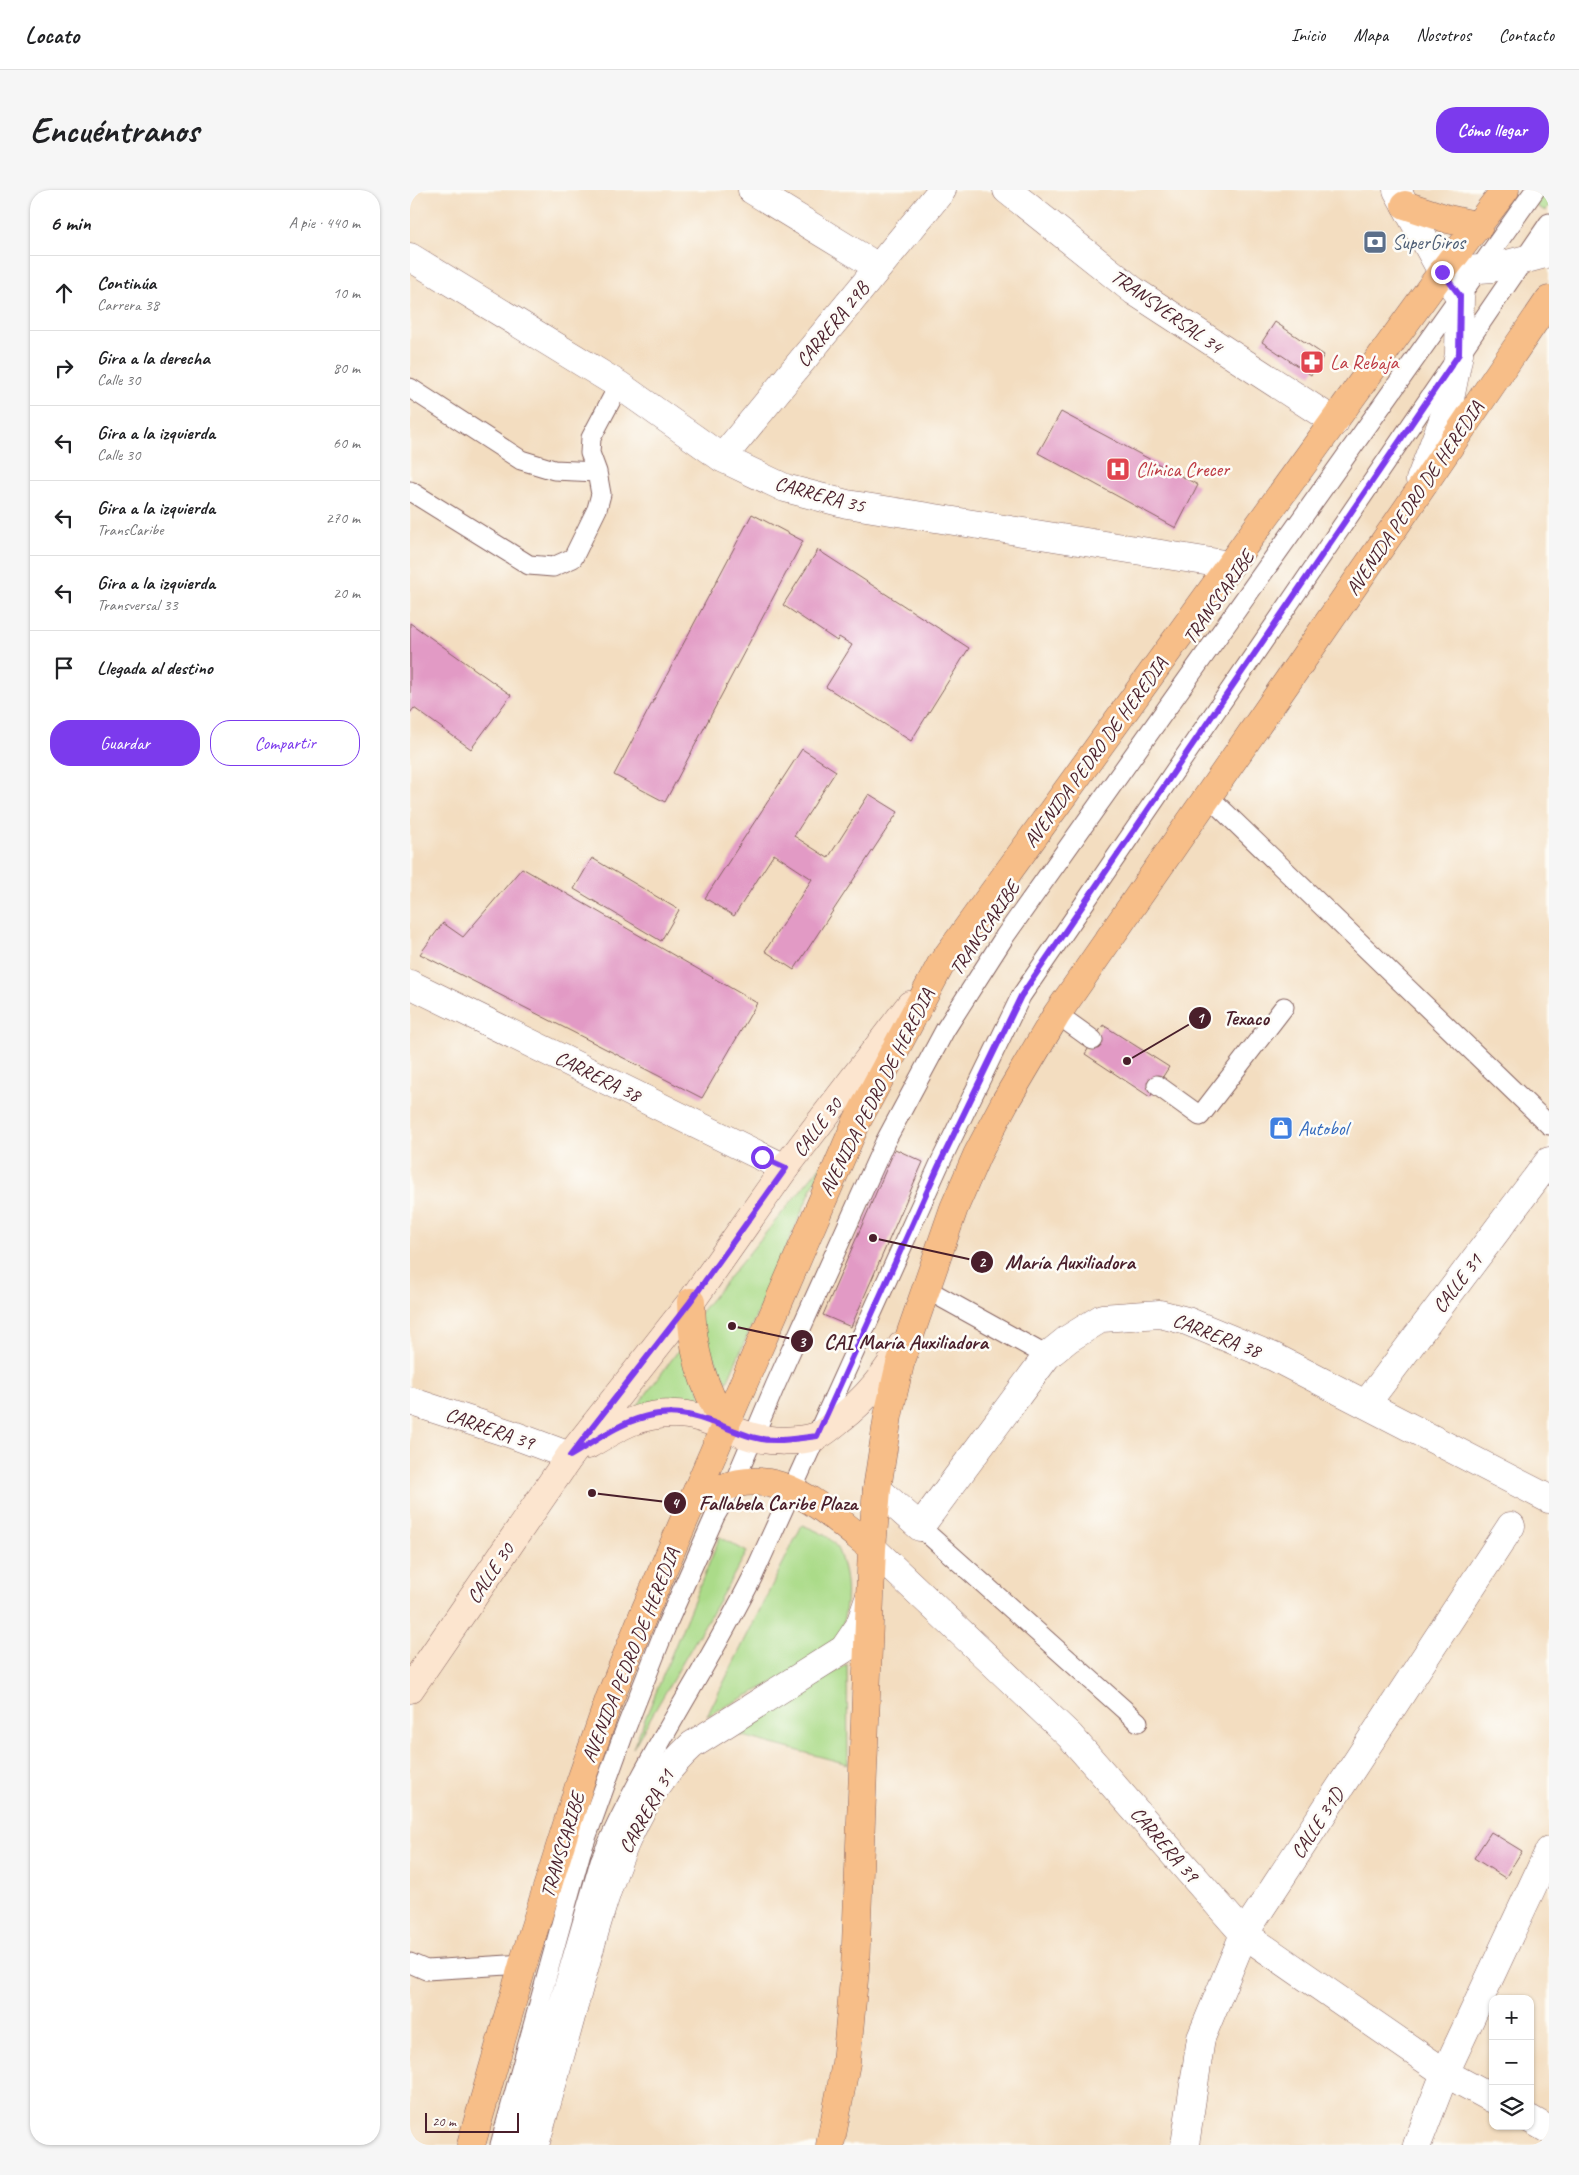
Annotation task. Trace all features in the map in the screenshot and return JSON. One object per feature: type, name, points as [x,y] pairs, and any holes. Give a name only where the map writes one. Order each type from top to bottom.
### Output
[{"type":"highway","name":"AVENIDA PEDRO DE HEREDIA","points":[[471,2145],[523,1964],[580,1783],[606,1710],[644,1613],[847,1141],[940,966],[1442,272],[1505,190]]},
{"type":"highway","points":[[1401,197],[1448,219],[1479,226]]},
{"type":"highway","name":"AVENIDA PEDRO DE HEREDIA","points":[[830,2145],[846,2063],[855,1969],[872,1548],[877,1489],[890,1407],[900,1364],[954,1208],[977,1155],[1030,1058],[1057,1014],[1409,506],[1549,300]]},
{"type":"highway","points":[[690,1302],[695,1354],[702,1379],[726,1426]]},
{"type":"highway","points":[[689,1508],[702,1497],[733,1485],[765,1483],[792,1489],[816,1503],[872,1548]]},
{"type":"main road","name":"CALLE 30","points":[[410,1689],[570,1456],[690,1302],[786,1168],[940,966]]},
{"type":"main road","points":[[817,1436],[863,1401],[891,1368],[926,1289]]},
{"type":"main road","name":"CALLE 30","points":[[570,1456],[619,1425],[646,1416],[674,1413],[701,1417],[752,1437],[785,1440],[817,1436]]},
{"type":"street","points":[[752,190],[878,267]]},
{"type":"street","name":"CARRERA 29B","points":[[722,458],[942,190]]},
{"type":"street","name":"TRANSVERSAL 34","points":[[1007,190],[1134,291],[1335,422]]},
{"type":"street","points":[[1401,197],[1442,272],[1460,296],[1459,354],[1449,404],[1409,506]]},
{"type":"street","name":"CARRERA 35","points":[[410,257],[619,385],[722,458],[785,488],[847,504],[1230,565]]},
{"type":"street","points":[[1442,272],[1476,270],[1537,257]]},
{"type":"street","name":"CARRERA 38","points":[[410,984],[786,1168]]},
{"type":"street","name":"CALLE 31","points":[[1366,1404],[1549,1161]]},
{"type":"street","name":"CARRERA 38","points":[[920,1527],[1047,1356],[1068,1339],[1102,1318],[1160,1314],[1187,1321],[1274,1357],[1549,1498]]},
{"type":"street","name":"CARRERA 39","points":[[410,1401],[570,1456]]},
{"type":"street","points":[[877,1489],[920,1527]]},
{"type":"street","name":"CALLE 31D","points":[[1185,2145],[1200,2038],[1244,1934],[1511,1526]]},
{"type":"street","name":"CARRERA 39","points":[[872,1548],[1070,1736],[1244,1934],[1445,2073],[1489,2097]]},
{"type":"street","name":"CARRERA 31","points":[[535,2145],[596,1927],[624,1843],[654,1790],[675,1761],[692,1745],[844,1649],[859,1627],[871,1594]]},
{"type":"street","points":[[1417,2145],[1445,2073],[1549,1851]]},
{"type":"street","points":[[1534,2121],[1549,2130]]},
{"type":"lane","name":"TRANSCARIBE","points":[[500,2145],[581,1852],[602,1790],[667,1624],[716,1516],[733,1485],[752,1437],[885,1142],[914,1084],[972,984],[1460,296],[1476,270],[1535,190]]},
{"type":"lane","name":"TRANSCARIBE","points":[[518,2145],[603,1854],[616,1823],[734,1614],[817,1436],[939,1165],[1021,996],[1459,354],[1537,257],[1549,223]]},
{"type":"lane","points":[[410,491],[529,565],[553,568],[573,558],[597,510],[601,494],[597,472],[590,453],[591,438],[619,385]]},
{"type":"lane","points":[[410,388],[521,460],[554,470],[597,472]]},
{"type":"lane","points":[[1208,796],[1549,1125]]},
{"type":"lane","points":[[1158,1085],[1200,1116],[1284,1007]]},
{"type":"lane","points":[[1057,1014],[1093,1040]]},
{"type":"lane","points":[[926,1289],[1047,1356]]},
{"type":"lane","points":[[920,1527],[1138,1722]]},
{"type":"lane","points":[[410,1962],[426,1970],[523,1964]]},
{"type":"green space","points":[[1544,190],[1549,190],[1549,206],[1545,211],[1534,204]]},
{"type":"green space","points":[[823,1163],[727,1382],[695,1319]]},
{"type":"green space","points":[[684,1343],[705,1409],[635,1409]]},
{"type":"green space","points":[[802,1525],[827,1537],[840,1555],[847,1592],[845,1611],[838,1639],[834,1646],[813,1661],[707,1716]]},
{"type":"green space","points":[[720,1537],[747,1552],[633,1748]]},
{"type":"green space","points":[[847,1664],[848,1764],[735,1734]]},
{"type":"building","points":[[1275,322],[1324,355],[1311,375],[1262,342]]},
{"type":"building","name":"Clínica Crecer","points":[[1061,412],[1198,485],[1176,528],[1038,453]]},
{"type":"building","points":[[752,514],[803,541],[665,802],[614,775]]},
{"type":"building","points":[[818,550],[969,648],[911,741],[826,687],[852,645],[839,637],[837,641],[783,605]]},
{"type":"building","points":[[410,623],[511,695],[471,749],[414,708],[410,713]]},
{"type":"building","points":[[802,749],[836,771],[794,836],[828,858],[869,794],[898,812],[794,970],[765,951],[812,879],[774,854],[734,916],[705,898]]},
{"type":"building","points":[[592,858],[679,910],[661,941],[574,889]]},
{"type":"building","points":[[522,868],[757,1003],[702,1098],[420,954],[443,923],[463,937]]},
{"type":"building","points":[[1103,1025],[1169,1067],[1150,1097],[1085,1054]]},
{"type":"building","points":[[895,1149],[923,1162],[851,1327],[823,1315]]},
{"type":"building","points":[[1491,1832],[1522,1851],[1505,1878],[1474,1858]]},
{"type":"place","name":"SuperGiros","points":[[1375,242]]},
{"type":"place","name":"La Rebaja","points":[[1312,362]]},
{"type":"place","name":"Clínica Crecer","points":[[1118,469]]},
{"type":"place","name":"Texaco","points":[[1127,1061]]},
{"type":"place","name":"Autobol","points":[[1281,1128]]},
{"type":"place","name":"María Auxiliadora","points":[[873,1238]]},
{"type":"place","name":"CAI María Auxiliadora","points":[[732,1326]]},
{"type":"place","name":"Fallabela Caribe Plaza","points":[[592,1493]]},
{"type":"route","points":[[762,1157],[786,1168],[690,1302],[570,1456],[619,1425],[646,1416],[674,1413],[701,1417],[752,1437],[785,1440],[817,1436],[939,1165],[1021,996],[1459,354],[1460,296],[1442,272]]}]
